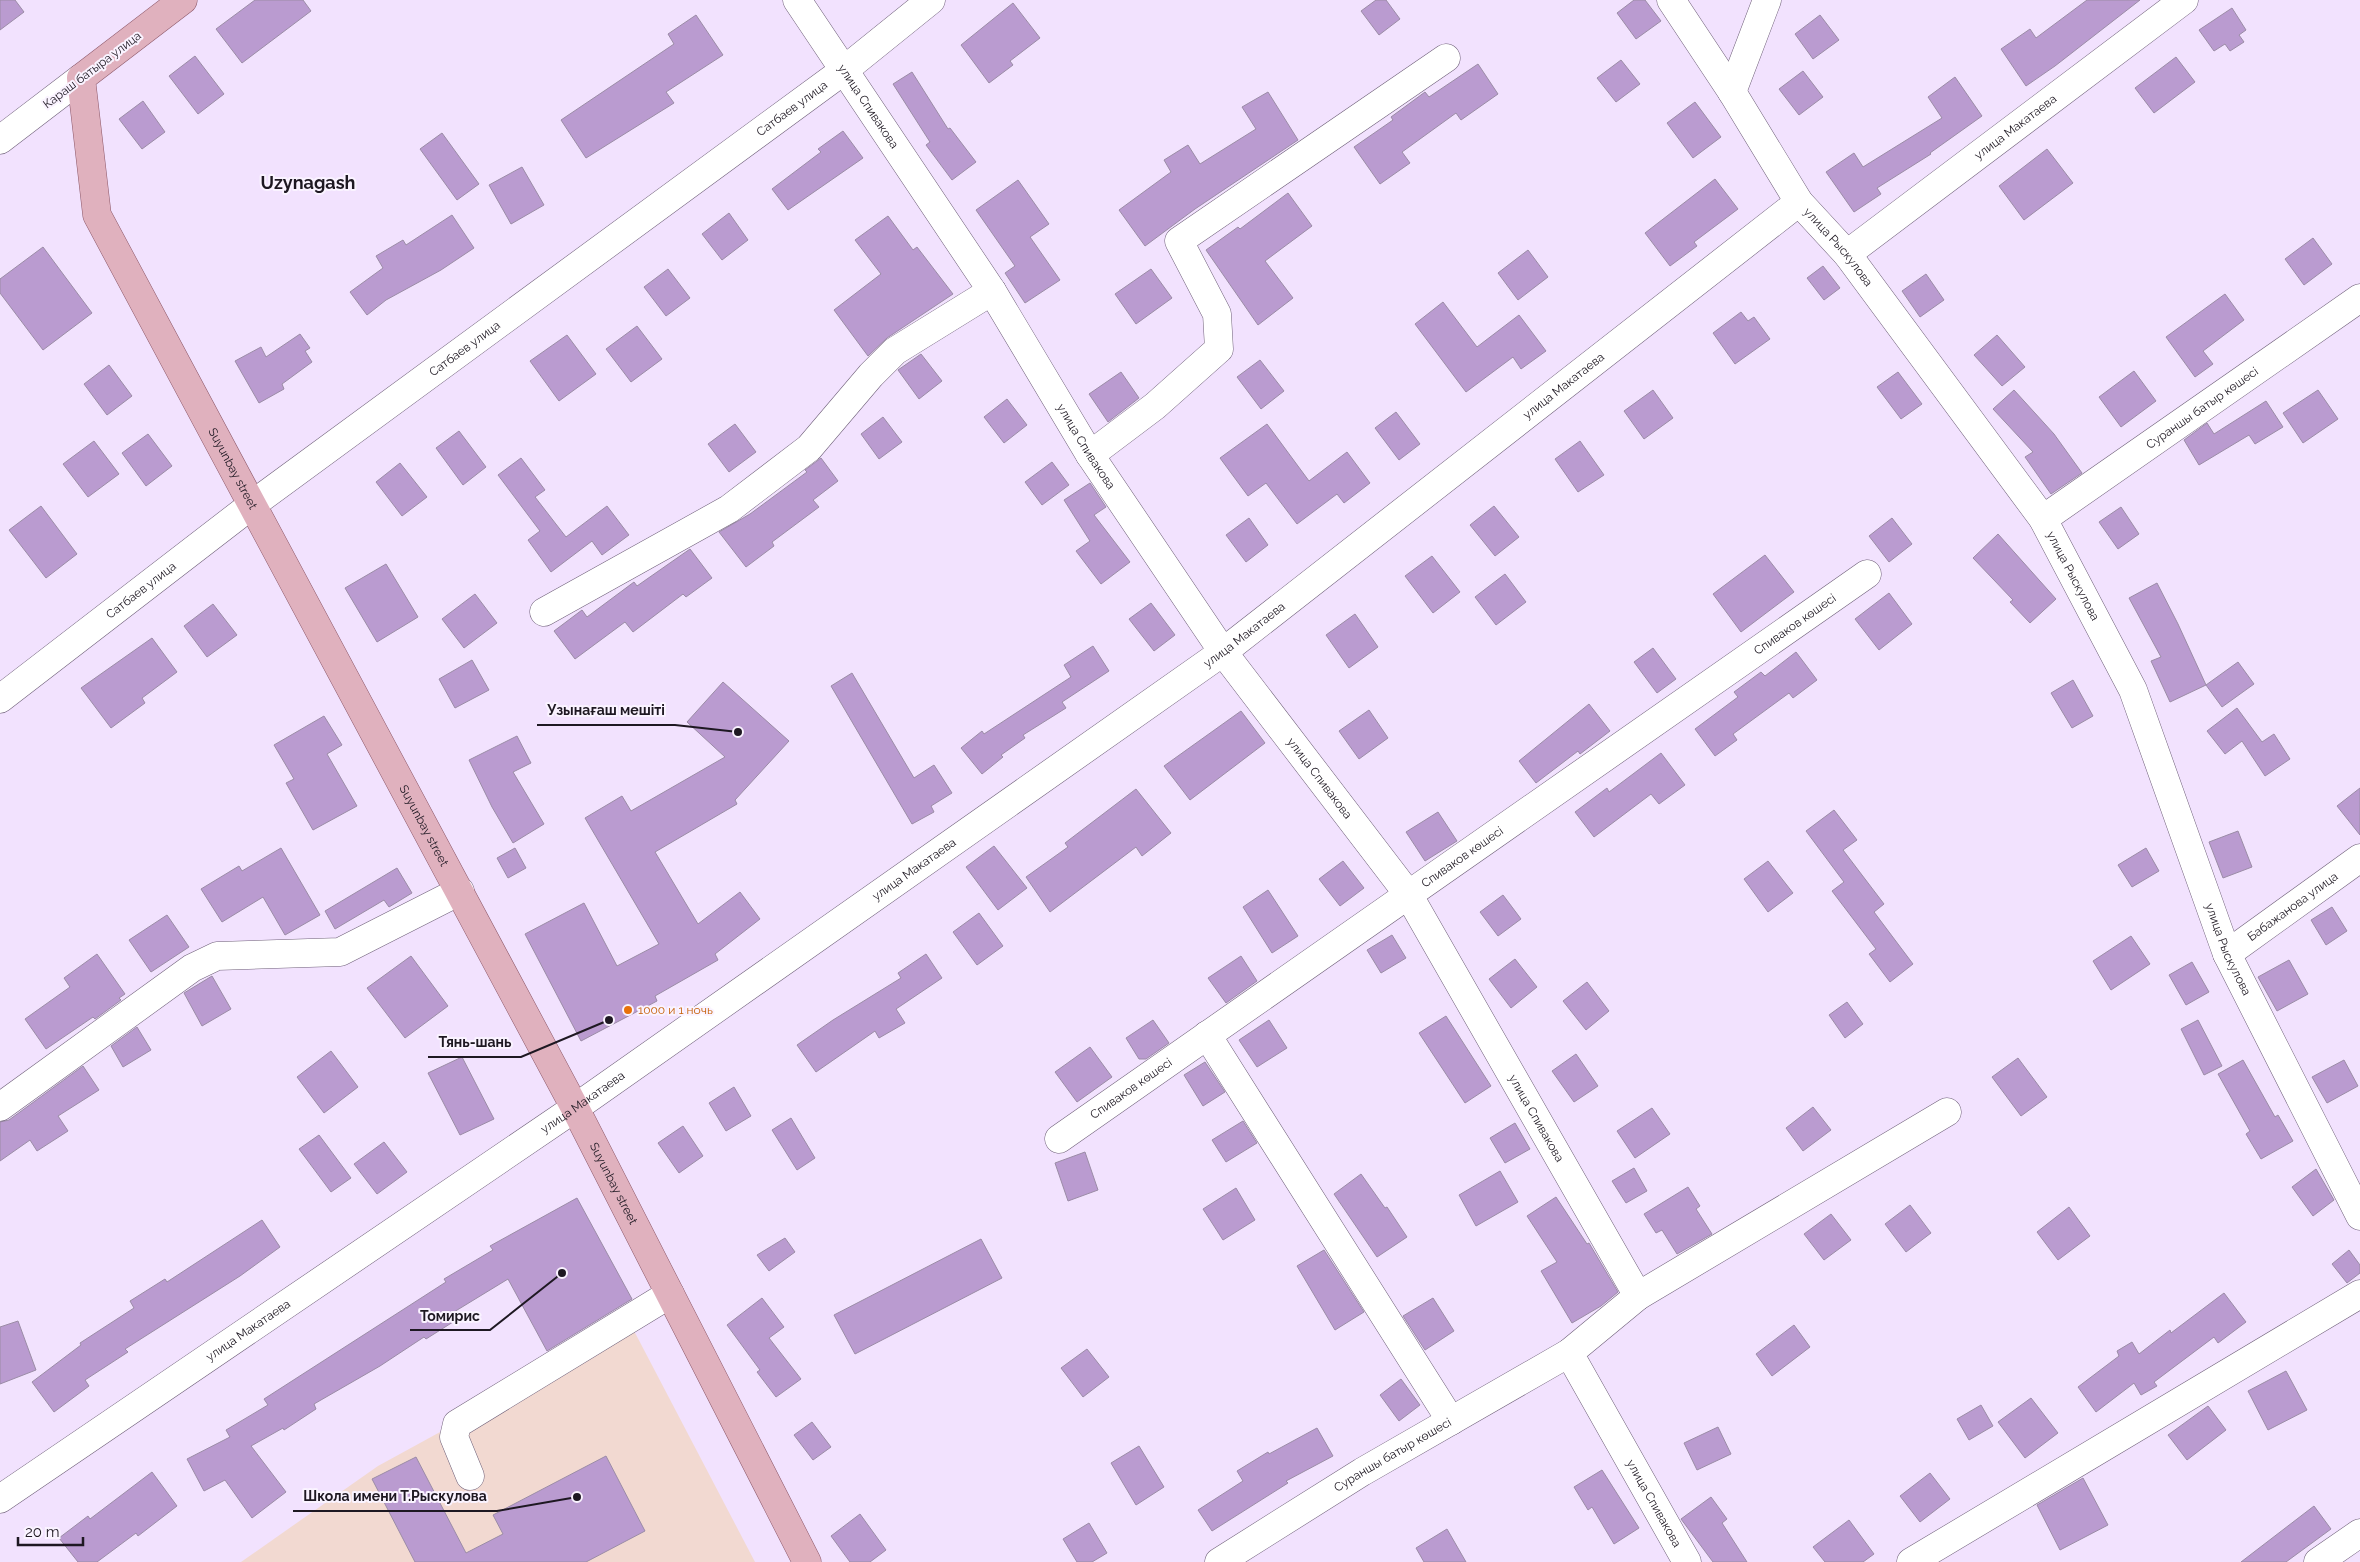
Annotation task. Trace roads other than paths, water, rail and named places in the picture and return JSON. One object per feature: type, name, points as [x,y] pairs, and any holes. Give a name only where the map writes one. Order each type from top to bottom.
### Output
[{"type":"main road","name":"Караш батыра улица","points":[[82,78],[183,0]]},
{"type":"main road","name":"Suyunbay street","points":[[82,78],[97,215],[254,504],[575,1108],[807,1562]]},
{"type":"street","name":"улица Спивакова","points":[[797,0],[992,291],[1090,455],[1223,652],[1408,894],[1638,1296]]},
{"type":"street","name":"Сатбаев улица","points":[[0,700],[254,504],[843,71],[931,0]]},
{"type":"street","name":"улица Рыскулова","points":[[1671,0],[1732,92],[1799,202],[1847,254],[2043,519],[2133,690],[2227,954],[2353,1184],[2360,1216]]},
{"type":"street","points":[[1732,92],[1768,0]]},
{"type":"street","name":"улица Макатаева","points":[[1847,254],[2184,0]]},
{"type":"street","points":[[1090,455],[1154,406],[1218,349],[1217,314],[1179,241],[1446,58]]},
{"type":"street","name":"Караш батыра улица","points":[[0,140],[82,78]]},
{"type":"street","name":"улица Макатаева","points":[[0,1499],[575,1108],[1223,652],[1799,202]]},
{"type":"street","points":[[544,612],[729,509],[809,448],[871,375],[896,351],[992,291]]},
{"type":"street","name":"Сураншы батыр көшесі","points":[[2043,519],[2360,298]]},
{"type":"street","name":"Спиваков көшесі","points":[[1058,1139],[1867,574]]},
{"type":"street","name":"Бабажанова улица","points":[[2227,954],[2360,858]]},
{"type":"street","points":[[0,1107],[192,968],[217,956],[340,952],[460,891]]},
{"type":"street","points":[[1207,1035],[1451,1421]]},
{"type":"street","points":[[1569,1353],[1638,1296],[1947,1112]]},
{"type":"street","points":[[470,1476],[454,1437],[457,1424],[670,1294]]},
{"type":"street","points":[[1911,1562],[2360,1294]]},
{"type":"street","name":"улица Спивакова","points":[[1569,1353],[1687,1562]]},
{"type":"street","name":"Сураншы батыр көшесі","points":[[1219,1562],[1362,1472],[1569,1353]]},
{"type":"street","points":[[2318,1562],[2360,1533]]},
{"type":"place","name":"Узынағаш мешіті","points":[[738,732]]},
{"type":"place","name":"1000 и 1 ночь","points":[[628,1010]]},
{"type":"place","name":"Тянь-шань","points":[[609,1020]]},
{"type":"place","name":"Томирис","points":[[562,1273]]},
{"type":"place","name":"Школа имени Т.Рыскулова","points":[[577,1497]]},
{"type":"district","name":"Uzynagash","points":[[308,182]]}]
